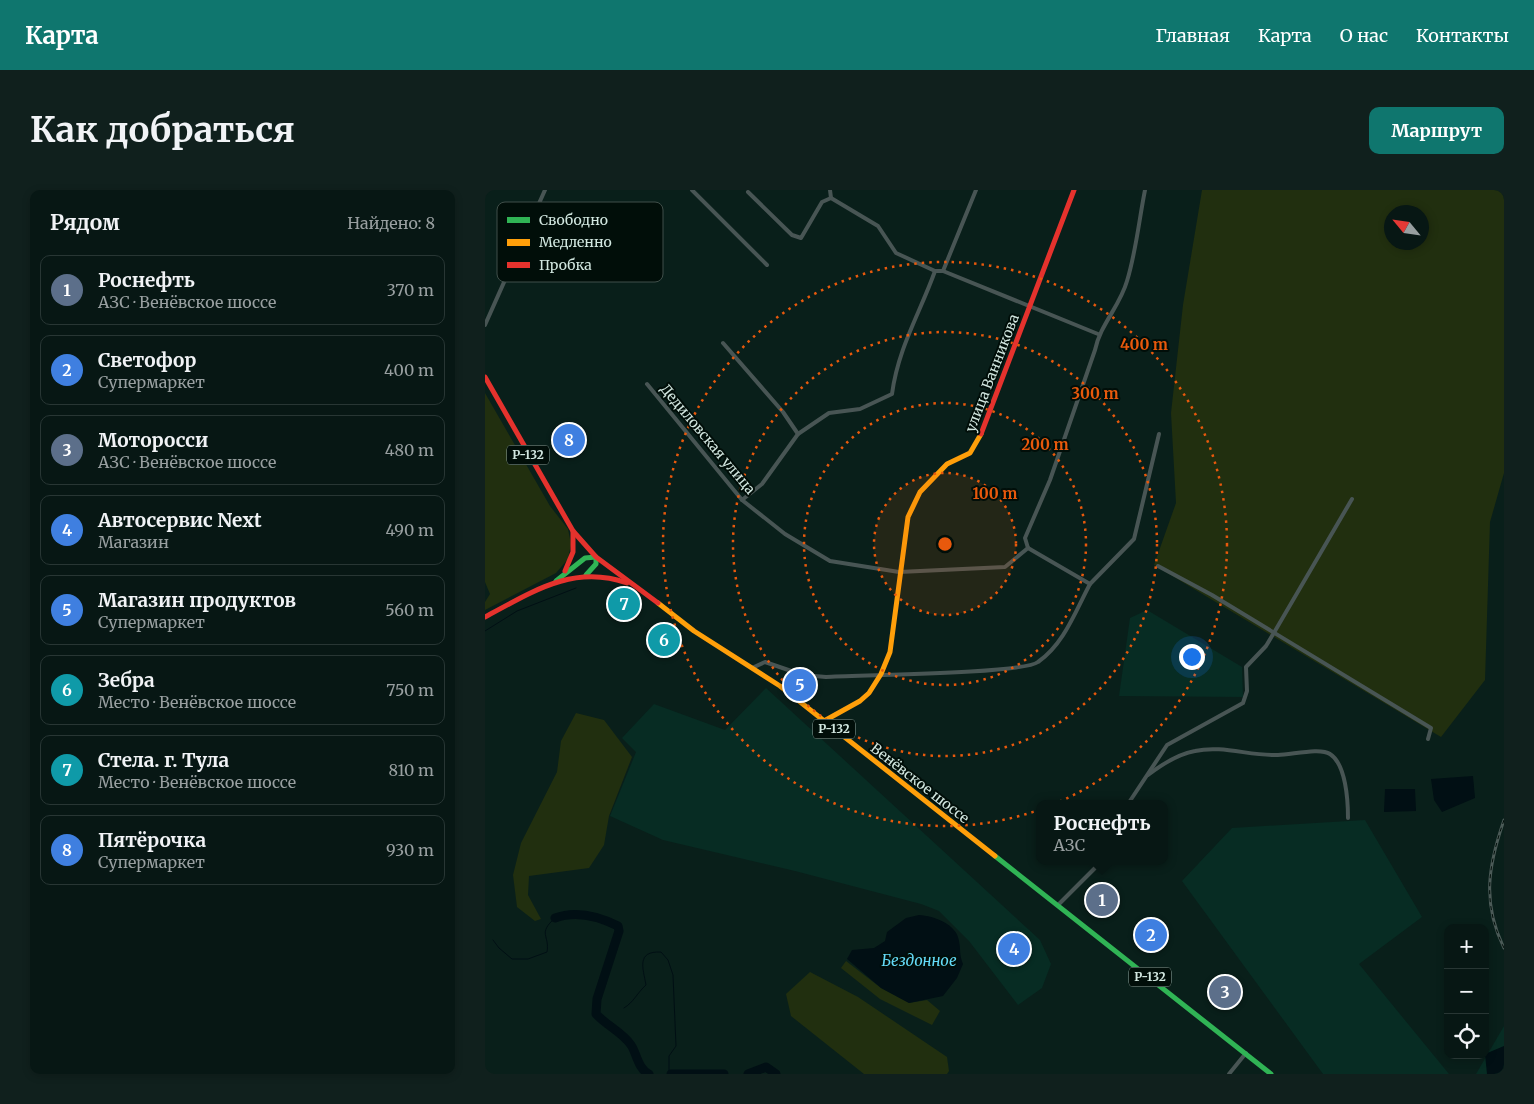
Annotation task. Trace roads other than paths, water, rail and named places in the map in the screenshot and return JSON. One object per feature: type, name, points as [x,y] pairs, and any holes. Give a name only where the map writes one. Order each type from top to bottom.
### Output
[{"type":"main road","name":"улица Ванникова","points":[[824,721],[859,701],[869,693],[881,674],[890,652],[899,572],[908,517],[920,492],[947,464],[970,453],[982,432],[1074,190]]},
{"type":"main road","name":"Венёвское шоссе","points":[[485,378],[573,531],[596,557],[694,631],[780,686],[1271,1074]]},
{"type":"main road","points":[[562,575],[573,552],[573,531]]},
{"type":"main road","points":[[554,583],[585,558],[596,557],[596,564],[586,575]]},
{"type":"main road","points":[[485,617],[554,583],[586,575],[613,577],[634,586]]},
{"type":"street","points":[[540,202],[545,190]]},
{"type":"street","points":[[692,190],[767,265]]},
{"type":"street","points":[[830,190],[831,198]]},
{"type":"street","points":[[943,271],[976,190]]},
{"type":"street","points":[[1090,584],[1028,548],[1025,538],[1050,480],[1095,350],[1098,334],[1110,318],[1127,282],[1145,190]]},
{"type":"street","points":[[747,192],[792,235],[801,238],[822,202],[831,198]]},
{"type":"street","points":[[831,198],[878,226],[896,253],[935,272],[943,271],[1098,334]]},
{"type":"street","points":[[742,500],[762,484],[798,434],[829,413],[860,409],[892,394],[894,379],[909,328],[935,272]]},
{"type":"street","points":[[485,325],[504,282]]},
{"type":"street","points":[[723,343],[783,412],[798,434]]},
{"type":"street","name":"Дедиловская улица","points":[[647,384],[742,500],[785,534],[830,561],[899,572],[1005,567],[1028,548]]},
{"type":"street","points":[[752,668],[765,662],[803,675],[826,677],[999,670],[1036,664],[1059,643],[1090,584],[1134,539],[1159,434]]},
{"type":"street","points":[[1131,800],[1167,745],[1243,703],[1247,691],[1246,667],[1274,633],[1352,499]]},
{"type":"street","points":[[1158,566],[1212,595],[1431,728],[1428,739]]},
{"type":"street","points":[[1146,776],[1176,758],[1198,750],[1236,751],[1271,756],[1323,751],[1336,760],[1343,777],[1347,793],[1348,818]]},
{"type":"street","points":[[1058,905],[1098,865]]},
{"type":"street","points":[[1229,1074],[1246,1053]]},
{"type":"water","points":[[1473,776],[1475,798],[1442,812],[1434,800],[1431,779]]},
{"type":"water","points":[[1385,789],[1415,789],[1416,811],[1384,812]]},
{"type":"water","name":"Бездонное","points":[[919,915],[938,919],[954,930],[959,941],[963,964],[957,978],[943,996],[909,1003],[881,988],[847,959],[852,950],[874,948],[885,941],[887,932],[906,918]]},
{"type":"water","points":[[1504,1046],[1504,1074],[1487,1074],[1486,1059],[1489,1059],[1489,1052]]},
{"type":"waterway","points":[[485,631],[517,611],[576,588]]},
{"type":"waterway","points":[[555,918],[571,914],[587,915],[603,919],[618,926],[619,931],[597,999],[596,1014],[627,1040],[642,1069],[649,1074]]},
{"type":"waterway","points":[[493,940],[512,959],[528,959],[547,952],[545,931],[555,918]]},
{"type":"waterway","points":[[624,1008],[646,985],[643,967],[644,958],[653,952],[661,952],[668,960],[673,975],[676,1046],[669,1056],[669,1074]]},
{"type":"waterway","points":[[748,1074],[766,1067],[776,1074]]},
{"type":"waterway","points":[[671,1074],[724,1074]]},
{"type":"railway","points":[[1504,820],[1494,853],[1490,884],[1492,915],[1504,948]]},
{"type":"place","name":"Пятёрочка","points":[[569,440]]},
{"type":"place","name":"Стела. г. Тула","points":[[624,604]]},
{"type":"place","name":"Зебра","points":[[664,640]]},
{"type":"place","name":"Магазин продуктов","points":[[800,685]]},
{"type":"place","name":"Роснефть","points":[[1102,900]]},
{"type":"place","name":"Светофор","points":[[1151,935]]},
{"type":"place","name":"Автосервис Next","points":[[1014,949]]},
{"type":"place","name":"Моторосси","points":[[1225,992]]}]
